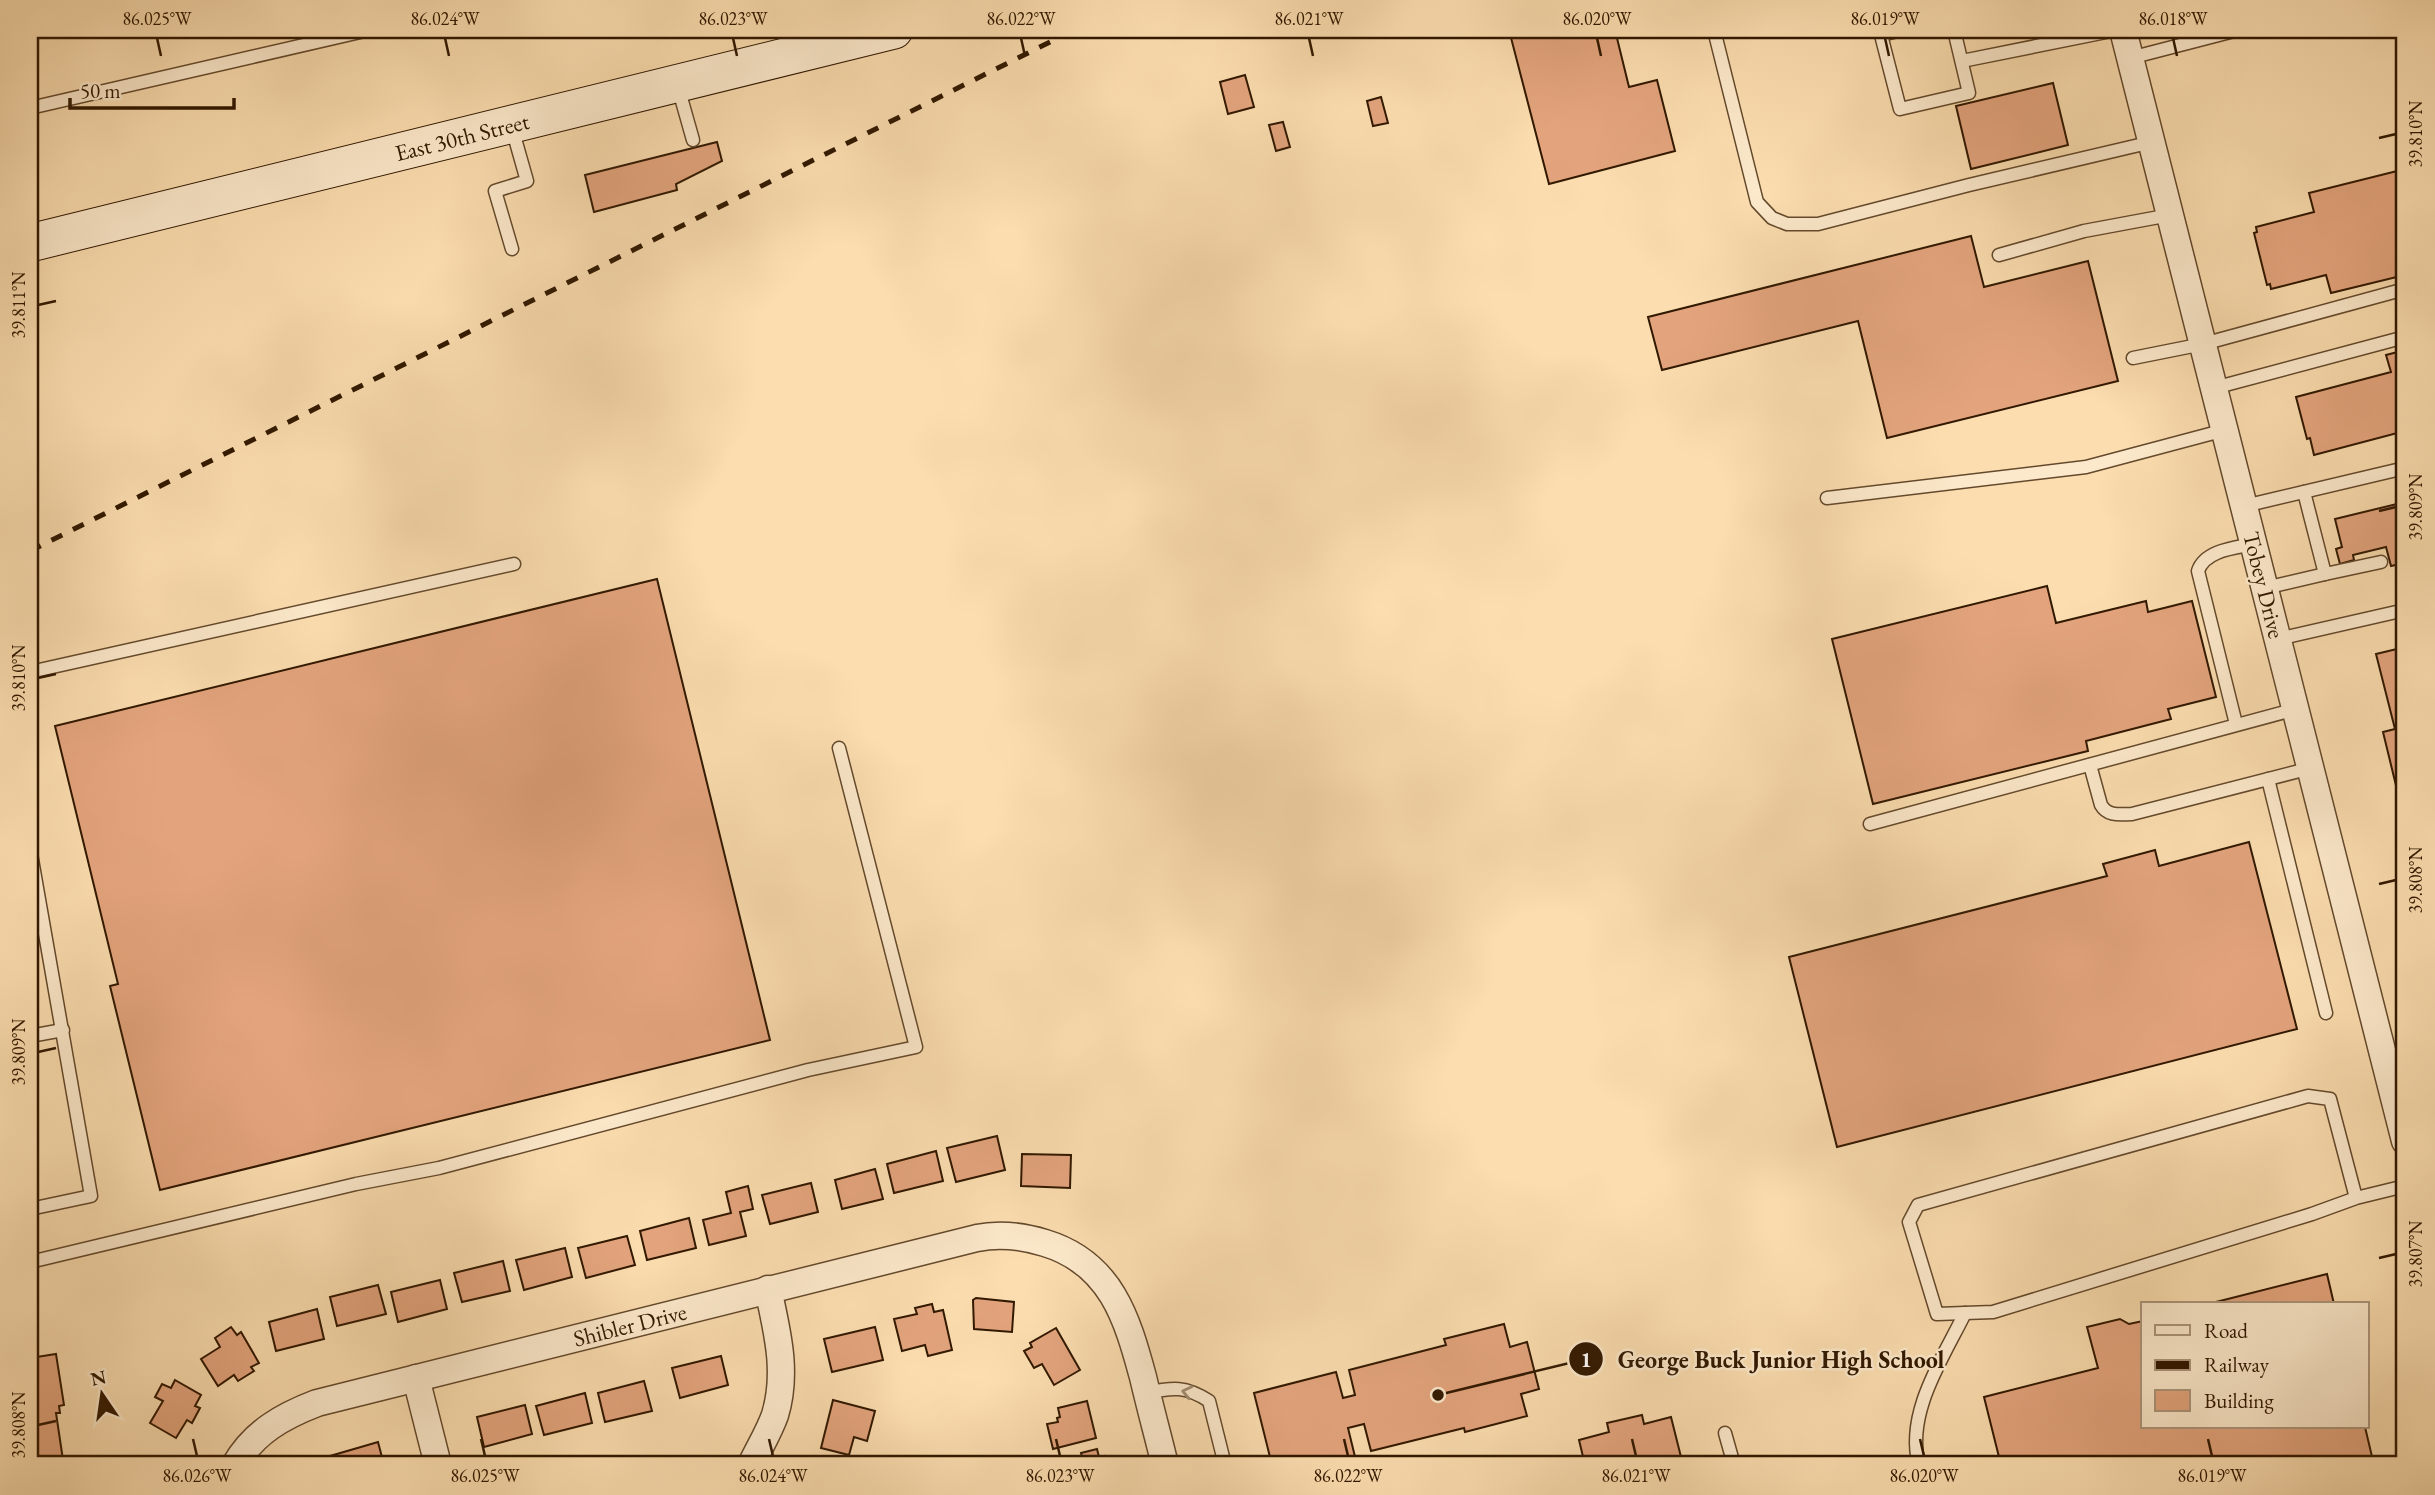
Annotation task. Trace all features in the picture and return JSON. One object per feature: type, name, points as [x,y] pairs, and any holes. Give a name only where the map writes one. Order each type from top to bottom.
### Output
[{"type":"main road","name":"East 30th Street","points":[[30,243],[677,84],[876,32]]},
{"type":"street","name":"Tobey Drive","points":[[2123,30],[2403,1124]]},
{"type":"street","name":"Shibler Drive","points":[[235,1465],[247,1447],[262,1432],[288,1415],[317,1403],[768,1289],[987,1236],[1007,1235],[1046,1243],[1082,1261],[1110,1289],[1129,1326],[1165,1465]]},
{"type":"street","points":[[751,1465],[775,1415],[781,1385],[780,1344],[768,1289]]},
{"type":"street","points":[[416,1378],[438,1465]]},
{"type":"lane","points":[[30,108],[369,30]]},
{"type":"lane","points":[[1714,30],[1757,202],[1772,218],[1787,224],[1818,225],[1969,185],[2151,142]]},
{"type":"lane","points":[[1902,30],[1881,35],[1900,109],[1969,93],[1954,30]]},
{"type":"lane","points":[[1962,61],[2116,30]]},
{"type":"lane","points":[[2130,58],[2238,30]]},
{"type":"lane","points":[[677,84],[693,141]]},
{"type":"lane","points":[[510,125],[527,181],[495,191],[512,249]]},
{"type":"lane","points":[[1999,255],[2084,232],[2170,215]]},
{"type":"lane","points":[[2133,358],[2203,344],[2405,289]]},
{"type":"lane","points":[[2214,388],[2405,337]]},
{"type":"lane","points":[[1827,498],[2087,467],[2225,430]]},
{"type":"lane","points":[[2244,506],[2405,468]]},
{"type":"lane","points":[[2304,492],[2325,575]]},
{"type":"lane","points":[[2236,724],[2198,571],[2204,560],[2221,551],[2253,544]]},
{"type":"lane","points":[[2265,588],[2381,562]]},
{"type":"lane","points":[[30,672],[514,564]]},
{"type":"lane","points":[[2278,639],[2405,610]]},
{"type":"lane","points":[[1870,824],[2296,709]]},
{"type":"lane","points":[[30,1262],[356,1184],[439,1168],[808,1070],[916,1047],[839,748]]},
{"type":"lane","points":[[2090,765],[2101,805],[2104,810],[2113,814],[2132,814],[2311,768]]},
{"type":"lane","points":[[2268,779],[2326,1013]]},
{"type":"lane","points":[[30,848],[90,1196],[30,1209]]},
{"type":"lane","points":[[30,1036],[62,1030]]},
{"type":"lane","points":[[2357,1198],[2330,1099],[2308,1097],[1918,1205],[1909,1222],[1937,1314],[1993,1312],[2357,1198],[2405,1186]]},
{"type":"lane","points":[[1919,1465],[1914,1448],[1922,1403],[1965,1313]]},
{"type":"lane","points":[[1146,1393],[1169,1388],[1193,1391],[1209,1401],[1225,1465]]},
{"type":"lane","points":[[1726,1433],[1734,1465]]},
{"type":"building","points":[[30,30],[71,30],[30,39]]},
{"type":"building","points":[[1509,30],[1615,30],[1629,87],[1657,80],[1675,151],[1549,184]]},
{"type":"building","points":[[1245,75],[1254,107],[1228,114],[1220,82]]},
{"type":"building","points":[[2053,83],[2068,145],[1971,169],[1956,106]]},
{"type":"building","points":[[1381,97],[1388,123],[1373,126],[1367,101]]},
{"type":"building","points":[[1283,122],[1290,147],[1276,151],[1269,125]]},
{"type":"building","points":[[717,142],[722,161],[676,184],[677,190],[594,212],[585,175]]},
{"type":"building","points":[[2405,169],[2405,275],[2331,293],[2326,275],[2271,289],[2270,284],[2267,285],[2254,233],[2257,232],[2256,227],[2314,212],[2309,193]]},
{"type":"building","points":[[1971,236],[1984,287],[2088,261],[2118,381],[1887,438],[1858,321],[1662,370],[1648,317]]},
{"type":"building","points":[[2405,350],[2405,431],[2314,455],[2296,397],[2391,372],[2386,355]]},
{"type":"building","points":[[2405,502],[2405,563],[2391,566],[2386,547],[2353,555],[2354,560],[2340,564],[2336,549],[2342,547],[2335,519]]},
{"type":"building","points":[[657,579],[770,1040],[160,1190],[110,986],[118,984],[55,726]]},
{"type":"building","points":[[2047,586],[2056,623],[2146,601],[2148,612],[2192,601],[2216,697],[2168,709],[2171,719],[2086,741],[2088,751],[1873,804],[1832,639]]},
{"type":"building","points":[[2405,647],[2405,800],[2400,802],[2383,732],[2395,729],[2376,654]]},
{"type":"building","points":[[2249,842],[2297,1029],[1837,1147],[1789,957],[2107,876],[2103,864],[2155,850],[2159,866]]},
{"type":"building","points":[[997,1136],[1005,1170],[956,1182],[947,1148]]},
{"type":"building","points":[[936,1151],[943,1181],[894,1193],[887,1164]]},
{"type":"building","points":[[1022,1154],[1071,1155],[1070,1188],[1021,1186]]},
{"type":"building","points":[[875,1169],[883,1199],[842,1209],[835,1180]]},
{"type":"building","points":[[811,1183],[818,1212],[770,1224],[762,1195]]},
{"type":"building","points":[[748,1186],[753,1209],[740,1212],[746,1236],[709,1245],[703,1220],[731,1213],[726,1192]]},
{"type":"building","points":[[689,1218],[696,1248],[647,1260],[640,1231]]},
{"type":"building","points":[[627,1236],[635,1265],[586,1278],[578,1248]]},
{"type":"building","points":[[565,1248],[572,1277],[524,1290],[516,1260]]},
{"type":"building","points":[[503,1261],[510,1291],[462,1302],[454,1273]]},
{"type":"building","points":[[2327,1274],[2334,1302],[2216,1302]]},
{"type":"building","points":[[440,1280],[447,1309],[398,1322],[391,1292]]},
{"type":"building","points":[[378,1285],[386,1314],[337,1326],[330,1297]]},
{"type":"building","points":[[976,1298],[1014,1302],[1012,1332],[974,1329],[973,1300]]},
{"type":"building","points":[[932,1304],[934,1312],[943,1310],[952,1350],[928,1356],[925,1345],[902,1351],[894,1319],[917,1314],[915,1308]]},
{"type":"building","points":[[317,1309],[324,1339],[276,1351],[269,1322]]},
{"type":"building","points":[[2120,1319],[2129,1324],[2141,1321],[2141,1428],[2365,1428],[2374,1465],[2001,1465],[1984,1397],[2098,1368],[2087,1327]]},
{"type":"building","points":[[1504,1324],[1510,1347],[1527,1342],[1539,1389],[1521,1394],[1527,1416],[1371,1451],[1364,1424],[1348,1428],[1357,1465],[1272,1465],[1254,1393],[1336,1372],[1343,1398],[1355,1395],[1349,1370],[1446,1345],[1444,1339]]},
{"type":"building","points":[[231,1327],[237,1335],[241,1332],[259,1363],[251,1367],[254,1371],[238,1381],[234,1375],[218,1386],[201,1359],[220,1347],[215,1338]]},
{"type":"building","points":[[875,1327],[883,1360],[832,1372],[824,1339]]},
{"type":"building","points":[[1056,1328],[1080,1370],[1054,1385],[1042,1364],[1034,1368],[1024,1351],[1032,1347],[1030,1343]]},
{"type":"building","points":[[56,1354],[64,1405],[59,1406],[60,1413],[56,1413],[63,1460],[84,1457],[85,1465],[31,1465],[30,1358]]},
{"type":"building","points":[[721,1356],[728,1385],[680,1398],[672,1368]]},
{"type":"building","points":[[175,1380],[201,1395],[195,1406],[200,1408],[192,1423],[187,1420],[176,1438],[150,1423],[163,1401],[155,1397],[162,1384],[171,1388]]},
{"type":"building","points":[[644,1381],[652,1411],[605,1422],[598,1393]]},
{"type":"building","points":[[585,1393],[592,1423],[544,1435],[536,1406]]},
{"type":"building","points":[[833,1400],[875,1411],[867,1441],[854,1437],[849,1455],[821,1448]]},
{"type":"building","points":[[1087,1401],[1096,1438],[1053,1449],[1047,1424],[1058,1422],[1058,1408]]},
{"type":"building","points":[[525,1405],[532,1434],[484,1447],[477,1417]]},
{"type":"building","points":[[1642,1415],[1644,1424],[1671,1417],[1683,1465],[1585,1465],[1579,1440],[1609,1432],[1607,1423]]},
{"type":"building","points":[[378,1442],[384,1465],[333,1465],[330,1456]]},
{"type":"building","points":[[1097,1449],[1099,1457],[1104,1456],[1106,1465],[1067,1465],[1083,1461],[1081,1453]]},
{"type":"building","points":[[810,1459],[824,1465],[807,1465]]},
{"type":"railway","points":[[30,551],[1074,30]]},
{"type":"place","name":"George Buck Junior High School","points":[[1438,1395]]}]
